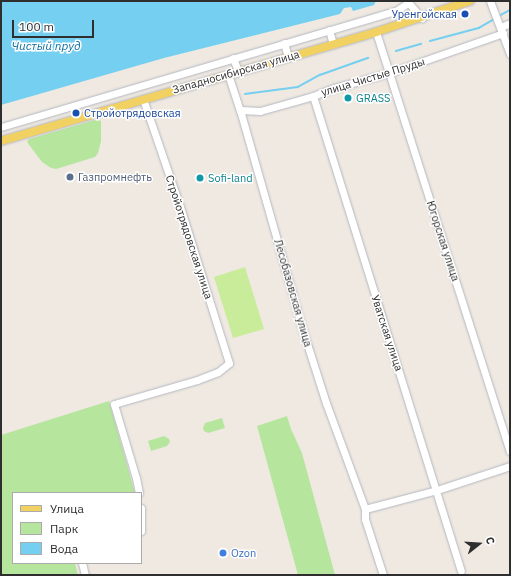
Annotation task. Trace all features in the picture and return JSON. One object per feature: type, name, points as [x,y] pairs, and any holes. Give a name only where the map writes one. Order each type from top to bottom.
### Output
[{"type":"main road","name":"Западносибирская улица","points":[[1,141],[376,32],[470,1]]},
{"type":"street","points":[[490,1],[510,54]]},
{"type":"street","points":[[1,127],[396,11],[407,2],[422,18]]},
{"type":"street","name":"улица Чистые Пруды","points":[[240,110],[260,111],[389,73],[502,30],[510,23]]},
{"type":"street","points":[[329,30],[333,44]]},
{"type":"street","name":"Югорская улица","points":[[376,32],[510,451]]},
{"type":"street","points":[[284,43],[288,57]]},
{"type":"street","points":[[234,58],[238,71]]},
{"type":"street","name":"Лесобазовская улица","points":[[228,74],[240,110],[303,331],[326,403],[365,508],[365,519],[383,575]]},
{"type":"street","name":"Уватская улица","points":[[313,96],[461,570]]},
{"type":"street","name":"Стройотрядовская улица","points":[[139,492],[114,404],[197,380],[218,372],[228,363],[180,207],[143,99]]},
{"type":"street","points":[[68,107],[69,120]]},
{"type":"street","points":[[365,508],[437,490],[510,466]]},
{"type":"street","points":[[82,564],[86,575]]},
{"type":"green space","points":[[98,119],[101,121],[101,141],[98,153],[95,157],[56,169],[51,168],[42,162],[27,142],[29,139]]},
{"type":"green space","points":[[245,267],[264,329],[233,338],[214,277]]},
{"type":"green space","points":[[109,401],[135,492],[12,492],[12,564],[75,564],[78,575],[1,575],[1,435]]},
{"type":"green space","points":[[287,416],[302,453],[335,575],[298,575],[257,426]]},
{"type":"green space","points":[[222,418],[225,428],[208,433],[204,431],[203,428],[205,423]]},
{"type":"green space","points":[[164,436],[169,439],[170,442],[167,446],[151,451],[148,441]]},
{"type":"water","name":"Чистый пруд","points":[[1,1],[376,1],[374,5],[353,11],[351,7],[344,8],[340,14],[164,58],[1,105]]},
{"type":"waterway","points":[[501,15],[510,10]]},
{"type":"waterway","points":[[430,41],[479,28],[493,20]]},
{"type":"waterway","points":[[396,51],[421,44]]},
{"type":"waterway","points":[[245,94],[298,87],[320,75],[368,58]]},
{"type":"place","name":"Уренгойская","points":[[465,14]]},
{"type":"place","name":"GRASS","points":[[348,98]]},
{"type":"place","name":"Стройотрядовская","points":[[76,113]]},
{"type":"place","name":"Газпромнефть","points":[[70,177]]},
{"type":"place","name":"Sofi-land","points":[[200,178]]},
{"type":"place","name":"Ozon","points":[[223,553]]}]
